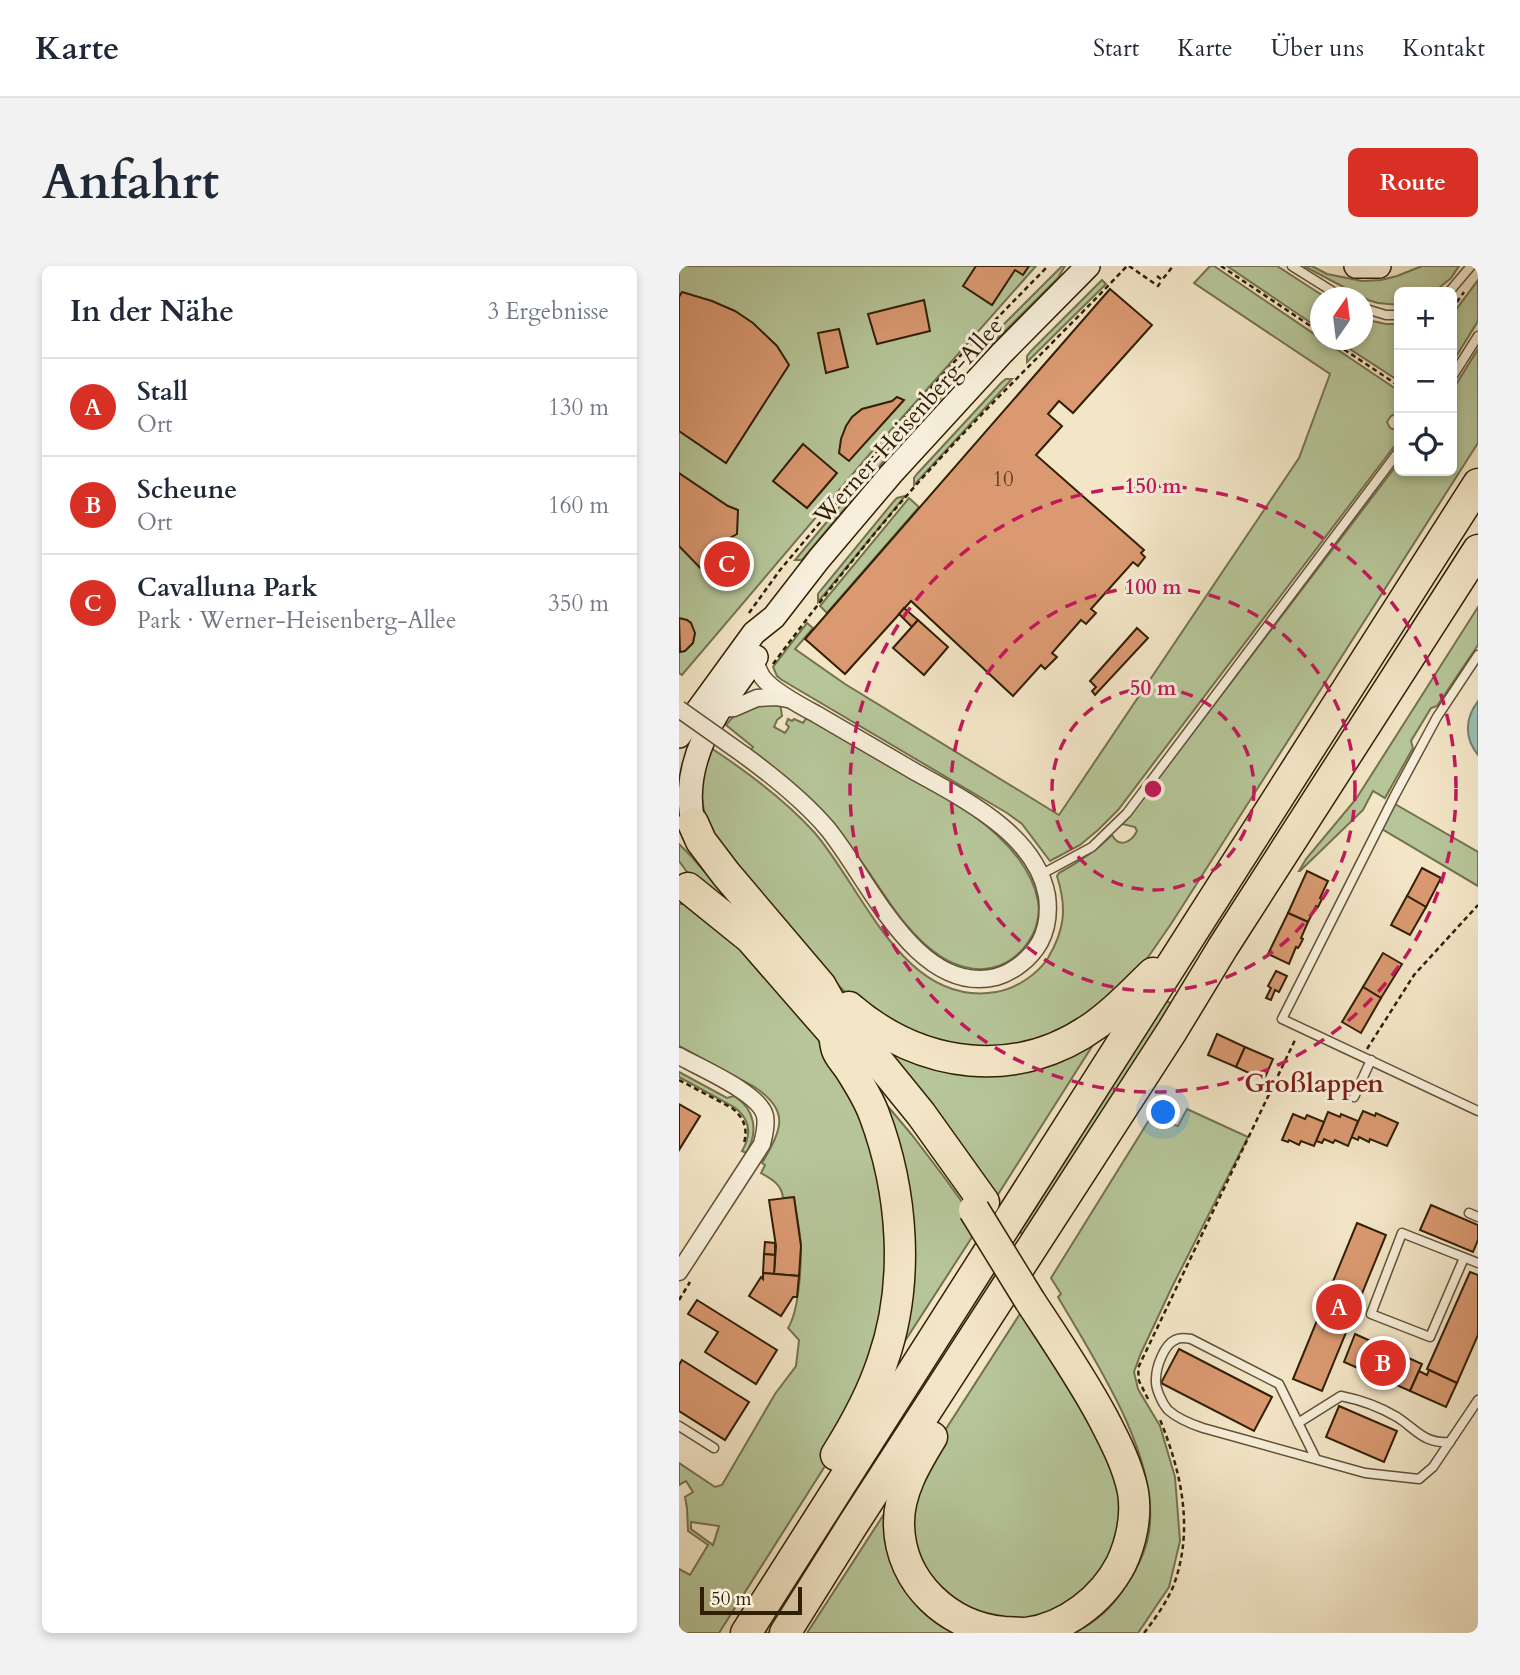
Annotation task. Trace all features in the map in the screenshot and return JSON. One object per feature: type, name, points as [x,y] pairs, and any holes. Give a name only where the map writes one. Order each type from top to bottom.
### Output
[{"type":"highway","points":[[746,1633],[1478,484]]},
{"type":"highway","points":[[785,1633],[1478,550]]},
{"type":"highway","points":[[686,826],[821,986],[887,1035],[910,1047],[935,1055],[958,1060],[1006,1061],[1047,1051],[1096,1025],[1184,944]]},
{"type":"highway","points":[[682,887],[750,938],[861,1062],[979,1206]]},
{"type":"highway","points":[[821,986],[830,1002],[921,1114],[1035,1294],[1108,1427],[1126,1466],[1133,1493],[1133,1524],[1128,1550],[1113,1579],[1096,1599],[1047,1628],[1025,1633],[985,1629],[967,1623],[930,1599],[918,1583],[905,1554],[899,1524],[903,1494],[916,1462],[958,1395],[968,1347]]},
{"type":"highway","points":[[796,1555],[797,1519],[855,1425],[874,1385],[890,1338],[900,1256],[892,1178],[874,1113],[862,1088],[837,1051],[834,1034]]},
{"type":"highway","points":[[1035,1294],[1093,1370],[1115,1409],[1146,1486],[1146,1527],[1137,1561],[1115,1598],[1088,1620],[1061,1633]]},
{"type":"street","name":"Werner-Heisenberg-Allee","points":[[679,736],[754,633],[774,617],[828,548],[909,454],[1002,353],[1088,266]]},
{"type":"street","points":[[1356,266],[1379,266]]},
{"type":"street","name":"Werner-Heisenberg-Allee","points":[[686,826],[689,769],[698,743],[719,709],[758,668],[774,617]]},
{"type":"street","points":[[679,709],[791,791],[827,828],[883,909],[913,947],[927,959],[957,976],[985,979],[1012,970],[1032,953],[1045,931],[1048,906],[1040,875],[1034,862],[1020,845],[971,804],[793,701],[758,668]]},
{"type":"street","points":[[719,709],[734,708],[757,698],[776,697],[793,701]]},
{"type":"street","points":[[679,1056],[759,1103],[765,1115],[766,1129],[762,1144],[679,1272]]},
{"type":"lane","points":[[1292,266],[1325,287]]},
{"type":"lane","points":[[1453,287],[1471,266]]},
{"type":"lane","points":[[1373,311],[1394,315]]},
{"type":"lane","points":[[1457,369],[1478,336]]},
{"type":"lane","points":[[1040,875],[1092,846],[1126,813],[1394,458]]},
{"type":"lane","points":[[1478,655],[1437,717],[1395,795],[1282,1020],[1478,1111]]},
{"type":"lane","points":[[1354,1097],[1371,1060]]},
{"type":"lane","points":[[1469,1213],[1478,1217]]},
{"type":"lane","points":[[1464,1258],[1430,1337],[1371,1314],[1402,1233],[1478,1263]]},
{"type":"lane","points":[[1317,1459],[1279,1384],[1191,1339],[1183,1337],[1167,1346],[1156,1378],[1157,1390],[1167,1409],[1203,1428],[1365,1473],[1419,1479],[1433,1467],[1478,1400]]},
{"type":"lane","points":[[1299,1423],[1341,1396],[1361,1400],[1397,1417],[1417,1433],[1436,1443],[1450,1442]]},
{"type":"lane","points":[[679,1426],[714,1448]]},
{"type":"path","points":[[747,615],[780,570],[903,419],[956,360],[1048,266]]},
{"type":"path","points":[[758,668],[837,580],[911,491],[1128,266],[1158,286],[1173,266]]},
{"type":"path","points":[[1221,266],[1310,326]]},
{"type":"path","points":[[1157,276],[1162,280]]},
{"type":"path","points":[[1346,350],[1394,381]]},
{"type":"path","points":[[1362,1056],[1414,975],[1478,905]]},
{"type":"path","points":[[1153,1406],[1139,1381],[1138,1368],[1300,1028]]},
{"type":"path","points":[[679,1080],[738,1113],[746,1131],[742,1147]]},
{"type":"path","points":[[1144,1633],[1173,1587],[1184,1544],[1180,1477],[1158,1416]]},
{"type":"green space","points":[[679,266],[1036,266],[868,456],[682,675],[679,673]]},
{"type":"green space","points":[[1065,266],[1058,278],[978,358],[974,354]]},
{"type":"green space","points":[[1210,266],[1214,266],[1310,331],[1310,350],[1338,350],[1394,388],[1394,414],[1387,422],[1394,429],[1394,447],[1118,810],[1080,845],[1050,861],[1022,824],[1007,813],[782,680],[773,667],[807,623],[813,628],[795,649],[845,684],[1059,815],[1299,458],[1330,374],[1194,283]]},
{"type":"green space","points":[[1227,266],[1277,266],[1310,287],[1310,322]]},
{"type":"green space","points":[[1304,266],[1362,281],[1397,276],[1422,266],[1459,266],[1440,287],[1394,287],[1394,305],[1373,302],[1373,287],[1344,287]]},
{"type":"green space","points":[[1102,280],[1106,284],[1027,362],[1031,351]]},
{"type":"green space","points":[[1478,280],[1478,321],[1457,355],[1457,350],[1457,308]]},
{"type":"green space","points":[[1373,321],[1394,324],[1394,378],[1351,350],[1373,350]]},
{"type":"green space","points":[[1478,349],[1478,443],[1457,476],[1457,413],[1457,383]]},
{"type":"green space","points":[[955,376],[958,379],[884,461],[802,560],[795,560],[881,457]]},
{"type":"green space","points":[[1006,379],[1012,379],[914,485],[917,474]]},
{"type":"green space","points":[[1394,469],[1394,476],[1457,476],[1171,924],[1135,976],[1115,998],[1041,1045],[939,1049],[850,997],[721,845],[707,819],[702,797],[711,748],[765,787],[803,820],[832,856],[889,939],[910,963],[935,982],[963,992],[996,992],[1025,980],[1048,958],[1063,918],[1057,876],[1059,873],[1087,856],[1112,835],[1118,842],[1128,841],[1137,831],[1135,827],[1122,824]]},
{"type":"green space","points":[[905,496],[818,602],[821,590],[894,501]]},
{"type":"green space","points":[[909,498],[919,507],[827,613],[820,606]]},
{"type":"green space","points":[[1478,607],[1478,645],[1437,706],[1431,708],[1411,741],[1413,748],[1385,798],[1373,791],[1363,810],[1299,871],[1356,799]]},
{"type":"green space","points":[[780,703],[782,716],[774,727],[785,733],[789,727],[786,724],[788,719],[803,723],[807,717],[950,800],[980,820],[1006,844],[1027,873],[1038,901],[1037,923],[1033,934],[1020,952],[1002,965],[985,969],[971,968],[940,956],[914,934],[827,817],[750,751],[753,747],[726,725],[744,709]]},
{"type":"green space","points":[[1395,804],[1478,852],[1478,886],[1382,829]]},
{"type":"green space","points":[[679,844],[728,899],[754,921],[690,876],[679,861]]},
{"type":"green space","points":[[679,904],[686,904],[741,945],[844,1069],[886,1178],[888,1321],[832,1455],[719,1633],[679,1633],[679,1569],[690,1575],[708,1545],[688,1531],[685,1497],[693,1492],[686,1481],[679,1485],[679,1463],[715,1487],[722,1485],[775,1394],[796,1366],[799,1340],[788,1328],[797,1300],[801,1247],[794,1197],[783,1198],[779,1186],[761,1173],[765,1165],[762,1163],[778,1131],[778,1113],[774,1104],[753,1086],[679,1046]],"holes":[[[691,1522],[719,1526],[713,1545],[691,1529]]]},
{"type":"green space","points":[[1165,1000],[1172,1004],[1024,1238],[1020,1231]]},
{"type":"green space","points":[[862,1028],[915,1057],[1098,1037],[997,1196]]},
{"type":"green space","points":[[858,1071],[944,1177],[965,1206],[976,1231],[894,1358],[903,1295]]},
{"type":"green space","points":[[679,1072],[727,1098],[734,1096],[747,1107],[753,1122],[753,1137],[746,1153],[742,1151],[748,1127],[739,1112],[679,1077]]},
{"type":"green space","points":[[1187,1109],[1248,1137],[1172,1287],[1134,1372],[1138,1389],[1160,1426],[1175,1477],[1180,1541],[1169,1587],[1138,1633],[1074,1633],[1109,1608],[1134,1572],[1145,1549],[1149,1532],[1149,1495],[1133,1436],[1104,1377],[1058,1297],[1061,1294],[1051,1278],[1151,1117],[1178,1126]]},
{"type":"green space","points":[[998,1264],[1003,1271],[770,1633],[763,1633]]},
{"type":"green space","points":[[1025,1306],[1123,1483],[1114,1560],[1057,1615],[996,1624],[933,1592],[906,1529],[926,1460]]},
{"type":"green space","points":[[897,1494],[893,1529],[973,1633],[807,1633]]},
{"type":"water","points":[[1478,701],[1478,755],[1470,742],[1468,728]]},
{"type":"building","points":[[976,266],[1029,266],[1023,275],[1015,270],[992,305],[963,286]]},
{"type":"building","points":[[1110,289],[1152,325],[1073,413],[1059,401],[1048,414],[1062,426],[1036,455],[1144,550],[1141,553],[1145,557],[1138,566],[1133,562],[1091,609],[1096,613],[1086,624],[1081,620],[1052,653],[1057,657],[1045,669],[1041,665],[1013,696],[911,601],[845,674],[805,639]]},
{"type":"building","points":[[682,292],[735,311],[753,323],[777,346],[789,365],[726,463],[679,431],[679,297]]},
{"type":"building","points":[[924,300],[930,331],[877,344],[868,314]]},
{"type":"building","points":[[839,329],[848,367],[826,373],[818,333]]},
{"type":"building","points":[[897,397],[904,400],[849,461],[839,453],[841,439],[852,417],[862,409],[892,401]]},
{"type":"building","points":[[803,444],[837,473],[807,508],[773,481]]},
{"type":"building","points":[[679,473],[738,510],[737,534],[721,543],[725,566],[723,575],[719,577],[709,577],[679,546]]},
{"type":"building","points":[[904,608],[918,620],[912,627],[899,614]]},
{"type":"building","points":[[679,618],[691,623],[695,633],[693,643],[680,652]]},
{"type":"building","points":[[918,620],[948,647],[924,675],[893,648]]},
{"type":"building","points":[[1137,628],[1148,638],[1095,695],[1092,691],[1096,687],[1090,681]]},
{"type":"building","points":[[1422,868],[1441,878],[1426,907],[1407,896]]},
{"type":"building","points":[[1307,871],[1328,881],[1320,898],[1322,899],[1308,922],[1288,913]]},
{"type":"building","points":[[1407,896],[1426,907],[1410,935],[1391,925]]},
{"type":"building","points":[[1288,913],[1308,922],[1301,938],[1303,939],[1298,948],[1296,947],[1289,964],[1268,954]]},
{"type":"building","points":[[1383,953],[1402,964],[1381,998],[1363,987]]},
{"type":"building","points":[[1276,971],[1287,976],[1279,992],[1275,990],[1271,1000],[1266,998],[1271,988],[1268,986]]},
{"type":"building","points":[[1363,987],[1381,998],[1361,1033],[1342,1022]]},
{"type":"building","points":[[1217,1034],[1245,1047],[1236,1067],[1208,1055]]},
{"type":"building","points":[[1245,1047],[1273,1059],[1264,1080],[1236,1067]]},
{"type":"building","points":[[679,1104],[700,1116],[679,1150]]},
{"type":"building","points":[[1363,1111],[1375,1116],[1376,1113],[1398,1123],[1387,1146],[1370,1139],[1369,1142],[1359,1137],[1358,1140],[1351,1137]]},
{"type":"building","points":[[1328,1112],[1358,1121],[1348,1146],[1335,1140],[1333,1143],[1324,1139],[1322,1143],[1316,1141]]},
{"type":"building","points":[[1293,1114],[1305,1119],[1307,1115],[1324,1122],[1314,1146],[1301,1141],[1299,1145],[1282,1140]]},
{"type":"building","points":[[794,1197],[801,1246],[799,1276],[774,1274],[776,1246],[769,1200]]},
{"type":"building","points":[[1431,1205],[1478,1225],[1478,1240],[1473,1252],[1420,1230]]},
{"type":"building","points":[[1357,1223],[1386,1235],[1322,1391],[1293,1379]]},
{"type":"building","points":[[765,1242],[775,1243],[775,1255],[764,1254]]},
{"type":"building","points":[[764,1254],[775,1255],[774,1274],[763,1273]]},
{"type":"building","points":[[1470,1272],[1478,1275],[1478,1335],[1457,1383],[1427,1369]]},
{"type":"building","points":[[763,1273],[799,1276],[797,1297],[793,1297],[781,1316],[749,1296],[761,1277],[763,1279]]},
{"type":"building","points":[[697,1300],[777,1350],[756,1384],[705,1352],[718,1332],[688,1314]]},
{"type":"building","points":[[1355,1334],[1422,1364],[1410,1391],[1344,1362]]},
{"type":"building","points":[[1179,1349],[1272,1397],[1254,1431],[1161,1383]]},
{"type":"building","points":[[682,1360],[749,1402],[725,1440],[679,1411],[679,1365]]},
{"type":"building","points":[[1429,1370],[1457,1383],[1446,1407],[1410,1391],[1419,1371],[1427,1375]]},
{"type":"building","points":[[1339,1406],[1397,1431],[1384,1462],[1326,1437]]},
{"type":"place","name":"Cavalluna Park","points":[[727,564]]},
{"type":"place","name":"Stall","points":[[1339,1307]]},
{"type":"place","name":"Scheune","points":[[1383,1363]]},
{"type":"district","name":"Großlappen","points":[[1314,1083]]}]
